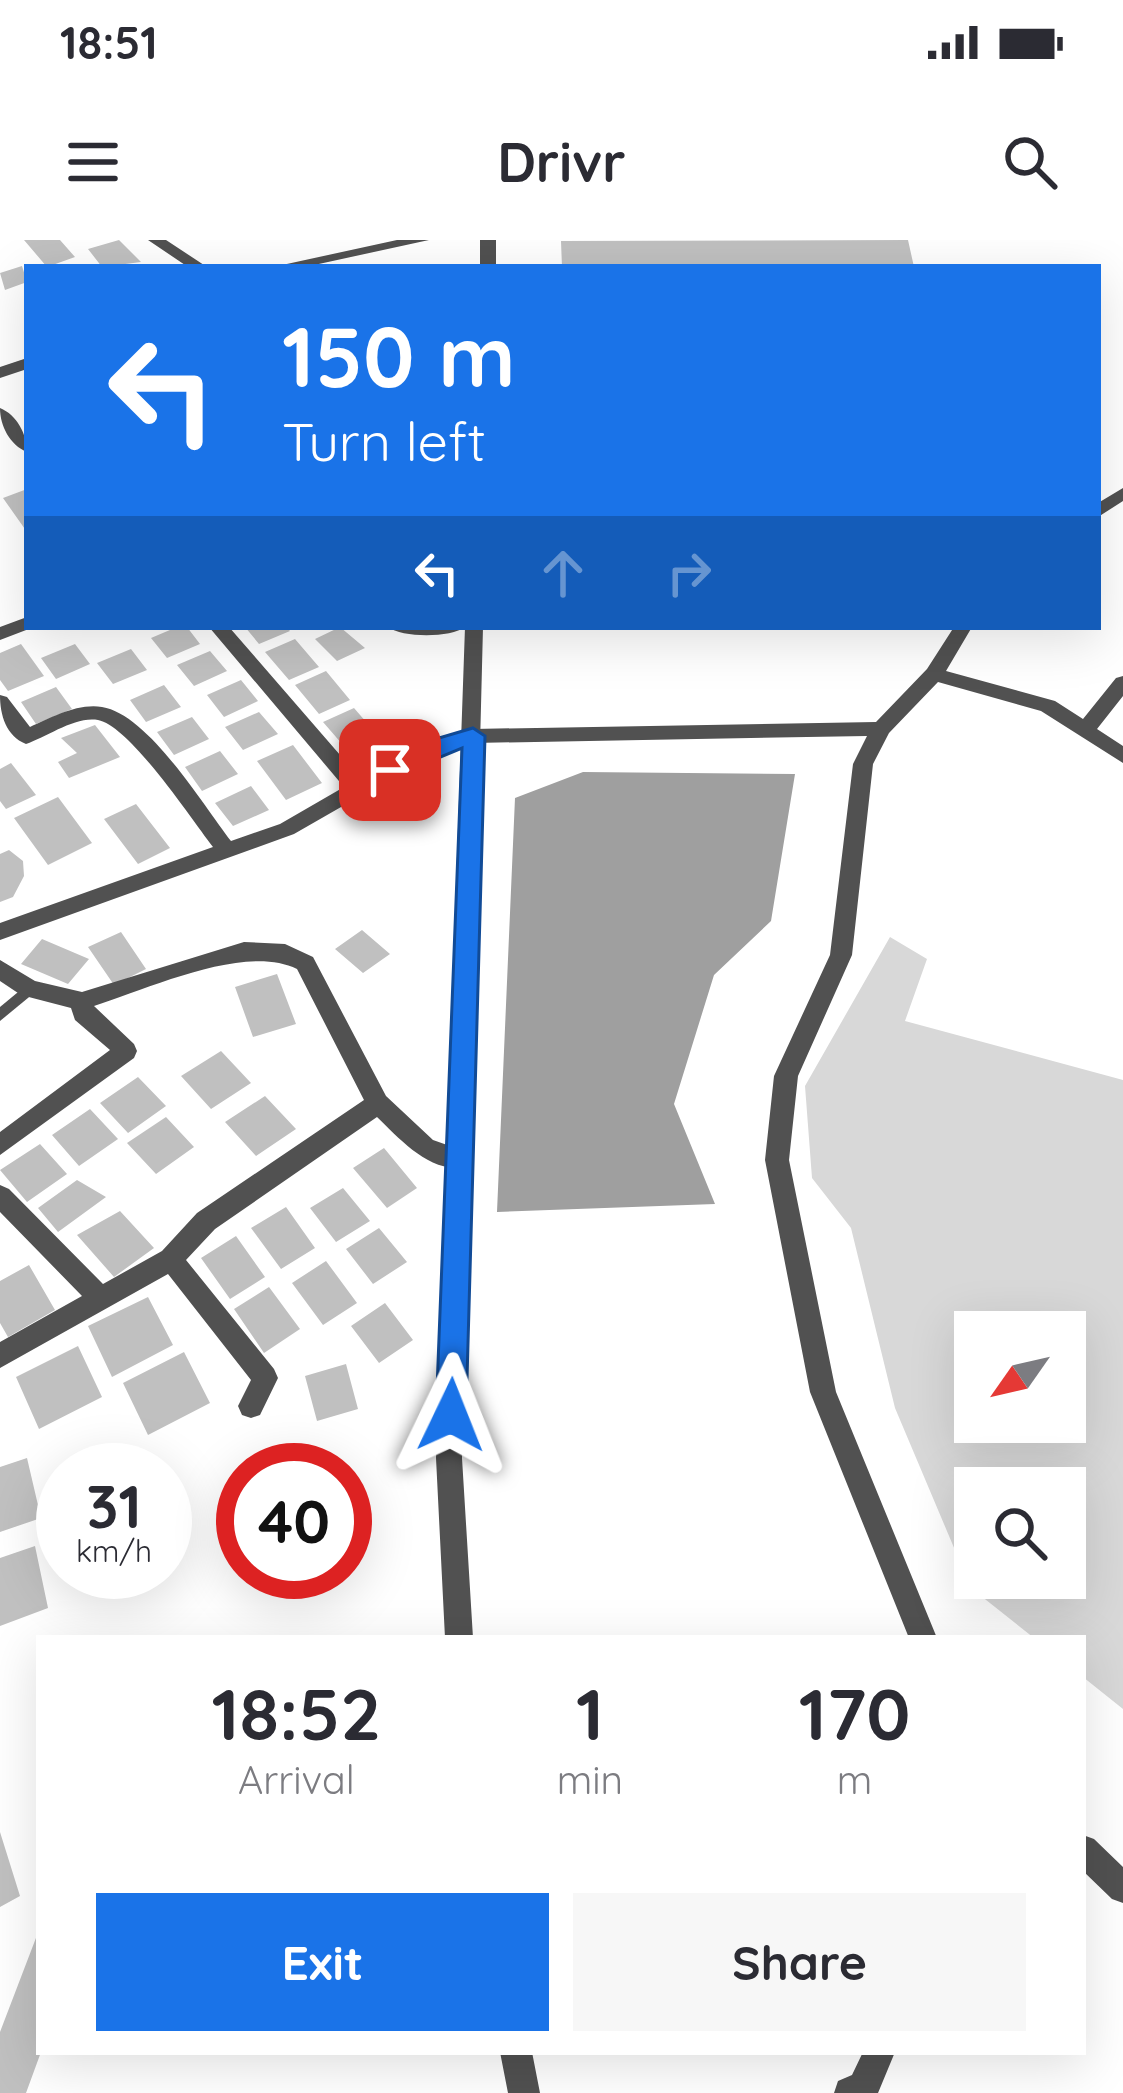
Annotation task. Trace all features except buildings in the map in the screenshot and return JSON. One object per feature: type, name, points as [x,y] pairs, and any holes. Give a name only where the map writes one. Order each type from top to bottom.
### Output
[{"type":"street","points":[[156,240],[194,264]]},
{"type":"street","points":[[297,264],[421,240]]},
{"type":"street","points":[[0,413],[24,444]]},
{"type":"street","points":[[221,630],[357,788]]},
{"type":"street","points":[[459,1635],[449,1458],[474,630]]},
{"type":"street","points":[[922,1635],[824,1392],[777,1160],[786,1076],[841,955],[863,764],[881,729],[934,674],[961,630]]},
{"type":"street","points":[[934,674],[1048,706],[1123,756]]},
{"type":"street","points":[[1085,730],[1123,683]]},
{"type":"street","points":[[0,702],[26,737],[84,714],[105,713],[131,732],[226,849]]},
{"type":"street","points":[[0,932],[287,829],[423,751],[473,736],[881,729]]},
{"type":"street","points":[[0,969],[29,988],[82,1001],[244,951],[286,953],[305,963],[378,1103],[425,1148],[459,1159]]},
{"type":"street","points":[[0,1145],[126,1051],[83,1014],[82,1001]]},
{"type":"street","points":[[0,1356],[171,1258],[206,1222],[378,1103]]},
{"type":"street","points":[[0,1196],[100,1298]]},
{"type":"street","points":[[171,1258],[265,1378],[251,1406]]},
{"type":"street","points":[[1086,1853],[1123,1888]]},
{"type":"street","points":[[517,2055],[524,2093]]},
{"type":"street","points":[[850,2093],[864,2087],[878,2055]]},
{"type":"lane","points":[[0,1015],[29,988]]},
{"type":"shaded area","points":[[583,772],[795,774],[771,921],[714,975],[674,1104],[715,1204],[497,1212],[515,798]]},
{"type":"shaded area","points":[[890,937],[927,959],[905,1021],[1123,1080],[1123,1709],[1086,1679],[1086,1635],[1030,1635],[985,1599],[1086,1599],[1086,1467],[954,1467],[954,1548],[895,1408],[851,1228],[812,1178],[805,1086]]},
{"type":"route","points":[[390,770],[423,751],[473,736],[451,1415]]}]
